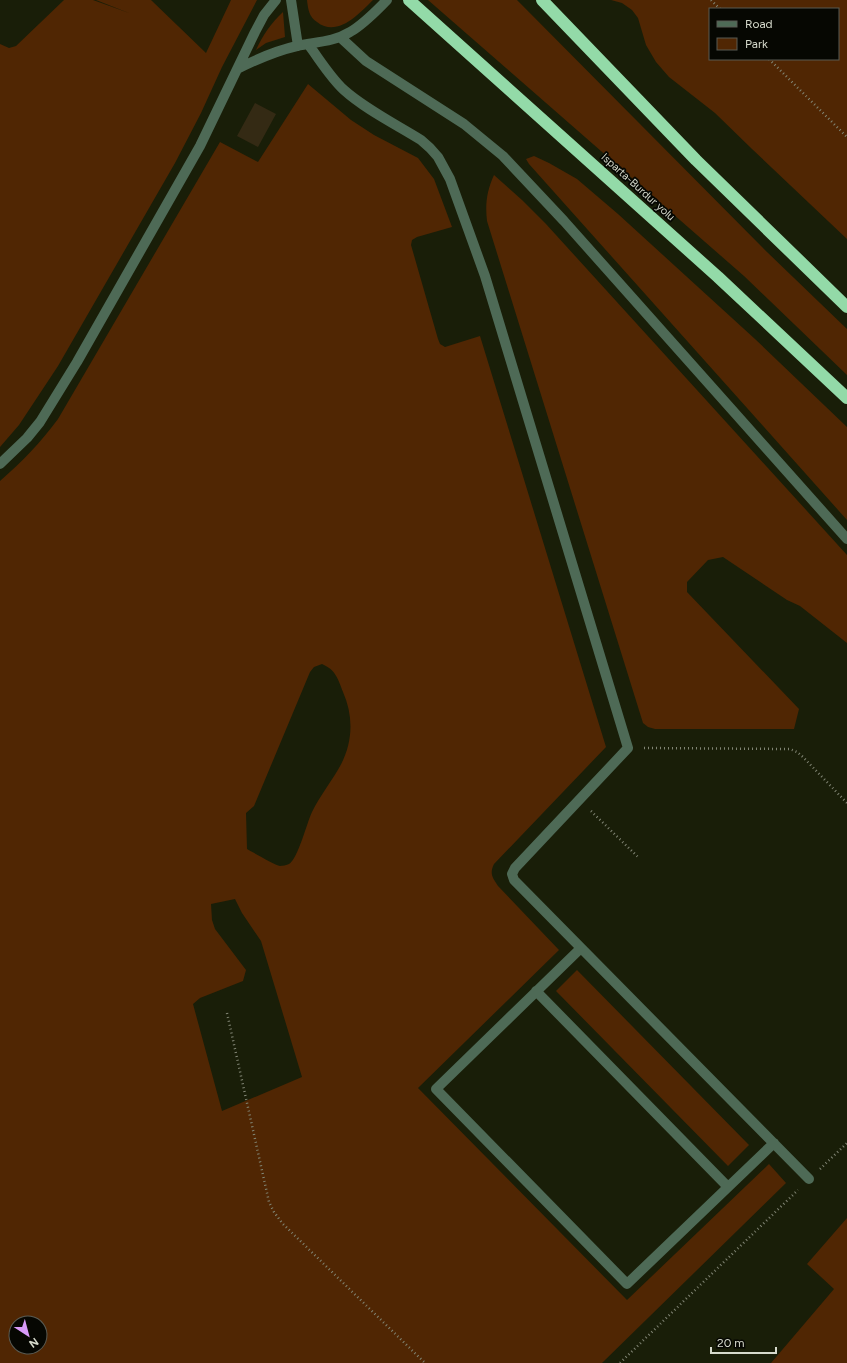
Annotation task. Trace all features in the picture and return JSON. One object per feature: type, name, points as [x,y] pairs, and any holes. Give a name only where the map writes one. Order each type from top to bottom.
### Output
[{"type":"highway","name":"Isparta-Burdur yolu","points":[[409,0],[718,276],[847,398]]},
{"type":"highway","points":[[542,0],[696,160],[847,307]]},
{"type":"street","points":[[0,464],[27,438],[40,422],[77,362],[197,152],[255,32],[264,15],[276,0]]},
{"type":"street","points":[[291,0],[303,45],[344,90],[357,100],[421,140],[430,148],[438,157],[450,179],[485,276],[628,748],[514,868],[512,874],[514,880],[809,1179]]},
{"type":"street","points":[[237,69],[260,57],[274,52],[303,45],[335,40],[350,33],[365,22],[387,0]]},
{"type":"street","points":[[340,37],[366,61],[464,124],[503,156],[564,221],[847,539]]},
{"type":"street","points":[[581,948],[436,1089],[626,1284],[774,1143]]},
{"type":"street","points":[[536,991],[728,1187]]},
{"type":"path","points":[[711,0],[719,8]]},
{"type":"path","points":[[770,60],[847,137]]},
{"type":"path","points":[[628,748],[790,749],[803,756],[847,804]]},
{"type":"path","points":[[579,799],[639,858]]},
{"type":"path","points":[[227,1013],[269,1202],[274,1212],[282,1223],[425,1363]]},
{"type":"path","points":[[620,1363],[847,1143]]},
{"type":"green space","points":[[64,0],[93,0],[129,13],[96,0],[151,0],[206,53],[231,0],[257,0],[175,163],[58,366],[19,425],[0,447],[0,44],[9,48],[16,46]]},
{"type":"green space","points":[[307,0],[373,0],[361,12],[347,22],[340,26],[332,27],[325,26],[312,18],[308,10]]},
{"type":"green space","points":[[428,0],[517,0],[767,252],[847,329],[847,375],[744,276]]},
{"type":"green space","points":[[611,0],[847,0],[847,239],[715,113],[669,77],[656,62],[646,45],[638,18],[632,10],[622,3]]},
{"type":"green space","points":[[283,12],[285,37],[266,43],[256,50],[261,39]]},
{"type":"green space","points":[[308,84],[351,120],[374,135],[418,158],[434,179],[452,227],[417,237],[412,240],[411,245],[438,339],[440,344],[445,347],[480,336],[606,747],[494,864],[492,871],[492,876],[498,886],[559,950],[418,1088],[627,1300],[769,1164],[786,1183],[602,1363],[0,1363],[0,481],[31,452],[58,419],[220,142],[258,162]],"holes":[[[322,664],[327,666],[336,675],[347,701],[350,721],[347,750],[339,768],[312,812],[296,855],[289,864],[280,866],[247,849],[246,813],[254,806],[310,672],[314,667]],[[235,899],[242,913],[261,941],[302,1077],[222,1111],[193,1004],[200,998],[243,981],[246,970],[215,929],[212,920],[211,904]]]},
{"type":"green space","points":[[534,156],[577,179],[618,214],[755,339],[847,427],[847,520],[529,164],[526,159]]},
{"type":"green space","points":[[494,175],[546,224],[847,555],[847,643],[800,606],[787,600],[723,557],[708,560],[687,582],[687,592],[799,709],[794,729],[655,729],[648,727],[643,723],[487,221],[487,197]]},
{"type":"green space","points":[[577,970],[749,1145],[728,1166],[556,991]]},
{"type":"green space","points":[[847,1218],[847,1363],[771,1363],[834,1289],[807,1264]]},
{"type":"building","points":[[255,103],[276,114],[258,147],[237,136]]}]
